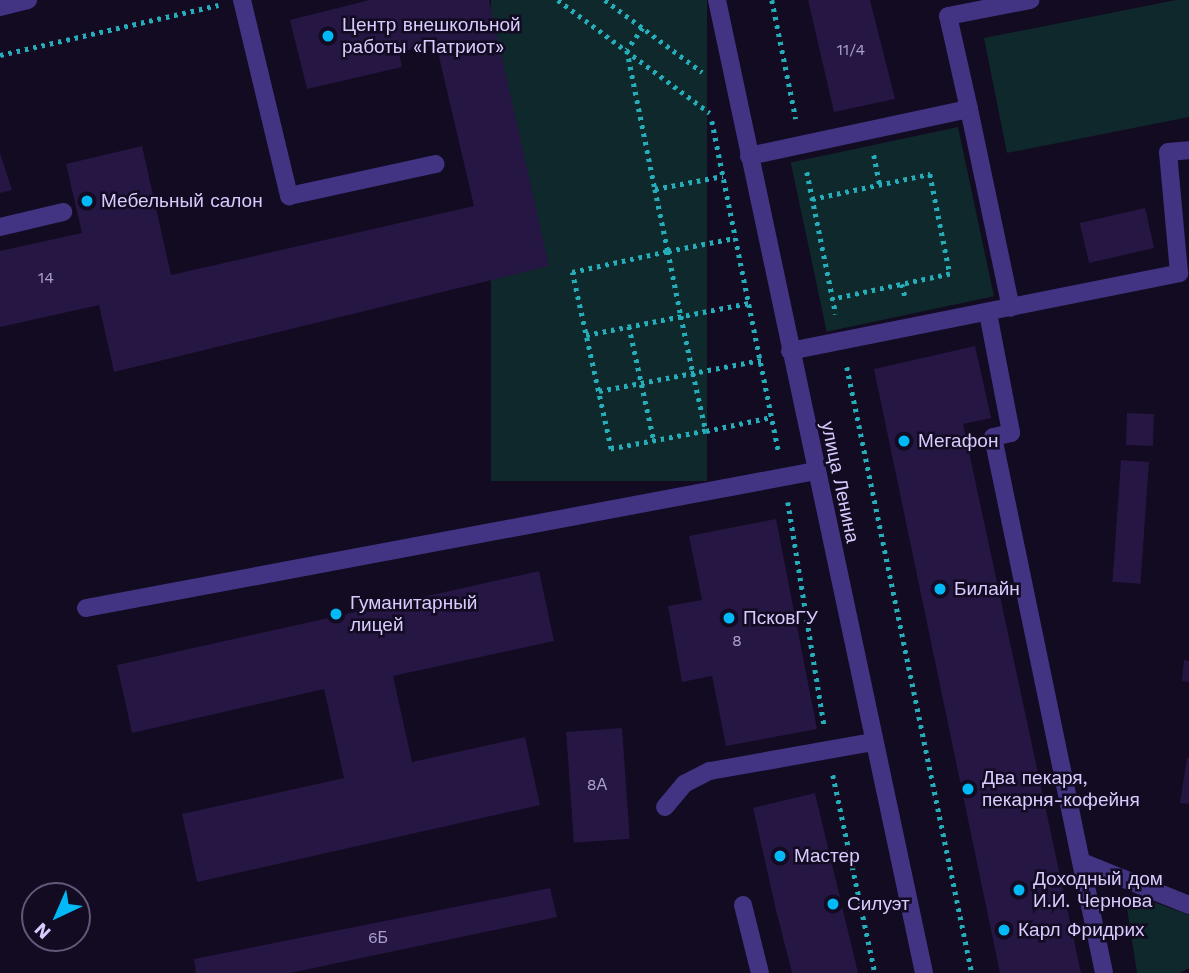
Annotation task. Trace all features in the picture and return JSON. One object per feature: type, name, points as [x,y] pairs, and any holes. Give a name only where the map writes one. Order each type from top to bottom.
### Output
[{"type":"street","points":[[0,6],[28,0]]},
{"type":"street","points":[[242,0],[289,196],[436,164]]},
{"type":"street","name":"улица Ленина","points":[[717,0],[924,973]]},
{"type":"street","points":[[1011,308],[948,16],[1030,0]]},
{"type":"street","points":[[749,156],[969,109]]},
{"type":"street","points":[[790,351],[842,343],[1184,272],[1168,152],[1189,150]]},
{"type":"street","points":[[0,227],[63,212]]},
{"type":"street","points":[[989,313],[1012,433],[993,437],[1104,973]]},
{"type":"street","points":[[86,608],[816,471]]},
{"type":"street","points":[[665,807],[684,784],[709,771],[873,742]]},
{"type":"street","points":[[1082,862],[1189,905]]},
{"type":"street","points":[[743,905],[760,973]]},
{"type":"path","points":[[0,55],[242,0]]},
{"type":"path","points":[[558,0],[710,113]]},
{"type":"path","points":[[605,0],[702,72]]},
{"type":"path","points":[[772,0],[972,973]]},
{"type":"path","points":[[643,28],[627,50],[706,431]]},
{"type":"path","points":[[812,199],[929,174],[935,199],[950,274],[833,299]]},
{"type":"path","points":[[655,189],[723,176]]},
{"type":"path","points":[[735,238],[572,272],[611,449],[772,417]]},
{"type":"path","points":[[586,335],[749,303]]},
{"type":"path","points":[[629,326],[654,441]]},
{"type":"path","points":[[599,391],[761,360]]},
{"type":"green space","points":[[491,0],[707,0],[707,481],[491,481]]},
{"type":"green space","points":[[1176,0],[1189,0],[1189,117],[1007,153],[984,38]]},
{"type":"green space","points":[[958,127],[994,296],[827,332],[791,163]]},
{"type":"green space","points":[[1140,897],[1189,915],[1189,968],[1180,973],[1137,973],[1126,902]]},
{"type":"building","points":[[370,0],[489,0],[549,266],[114,372],[99,305],[0,327],[0,251],[82,233],[66,164],[142,146],[171,275],[474,206],[436,44],[399,52],[402,67],[307,89],[290,20]]},
{"type":"building","points":[[808,0],[870,0],[895,99],[834,112]]},
{"type":"building","points":[[0,153],[12,190],[0,193]]},
{"type":"building","points":[[1145,208],[1154,248],[1089,263],[1080,223]]},
{"type":"building","points":[[975,346],[991,418],[963,424],[1081,973],[1000,973],[874,369]]},
{"type":"building","points":[[1127,413],[1154,414],[1153,446],[1126,445]]},
{"type":"building","points":[[1121,460],[1149,462],[1140,584],[1112,582]]},
{"type":"building","points":[[776,519],[817,729],[726,746],[712,676],[682,682],[668,606],[702,600],[689,536]]},
{"type":"building","points":[[539,571],[554,641],[393,676],[412,762],[525,737],[540,805],[197,882],[182,814],[344,778],[324,689],[132,733],[117,665]]},
{"type":"building","points":[[1184,660],[1189,661],[1189,682],[1182,681]]},
{"type":"building","points":[[622,728],[630,839],[574,843],[566,732]]},
{"type":"building","points":[[1189,758],[1189,804],[1180,803]]},
{"type":"building","points":[[815,793],[858,973],[792,973],[776,910],[753,808]]},
{"type":"building","points":[[550,888],[557,917],[290,973],[196,973],[194,959]]},
{"type":"place","name":"Центр внешкольной работы «Патриот»","points":[[328,36]]},
{"type":"place","name":"Мебельный салон","points":[[87,201]]},
{"type":"place","name":"Мегафон","points":[[904,441]]},
{"type":"place","name":"Билайн","points":[[940,589]]},
{"type":"place","name":"Гуманитарный лицей","points":[[336,614]]},
{"type":"place","name":"ПсковГУ","points":[[729,618]]},
{"type":"place","name":"Два пекаря, пекарня-кофейня","points":[[968,789]]},
{"type":"place","name":"Мастер","points":[[780,856]]},
{"type":"place","name":"Доходный дом И.И. Чернова","points":[[1019,890]]},
{"type":"place","name":"Силуэт","points":[[833,904]]},
{"type":"place","name":"Карл Фридрих","points":[[1004,930]]}]
